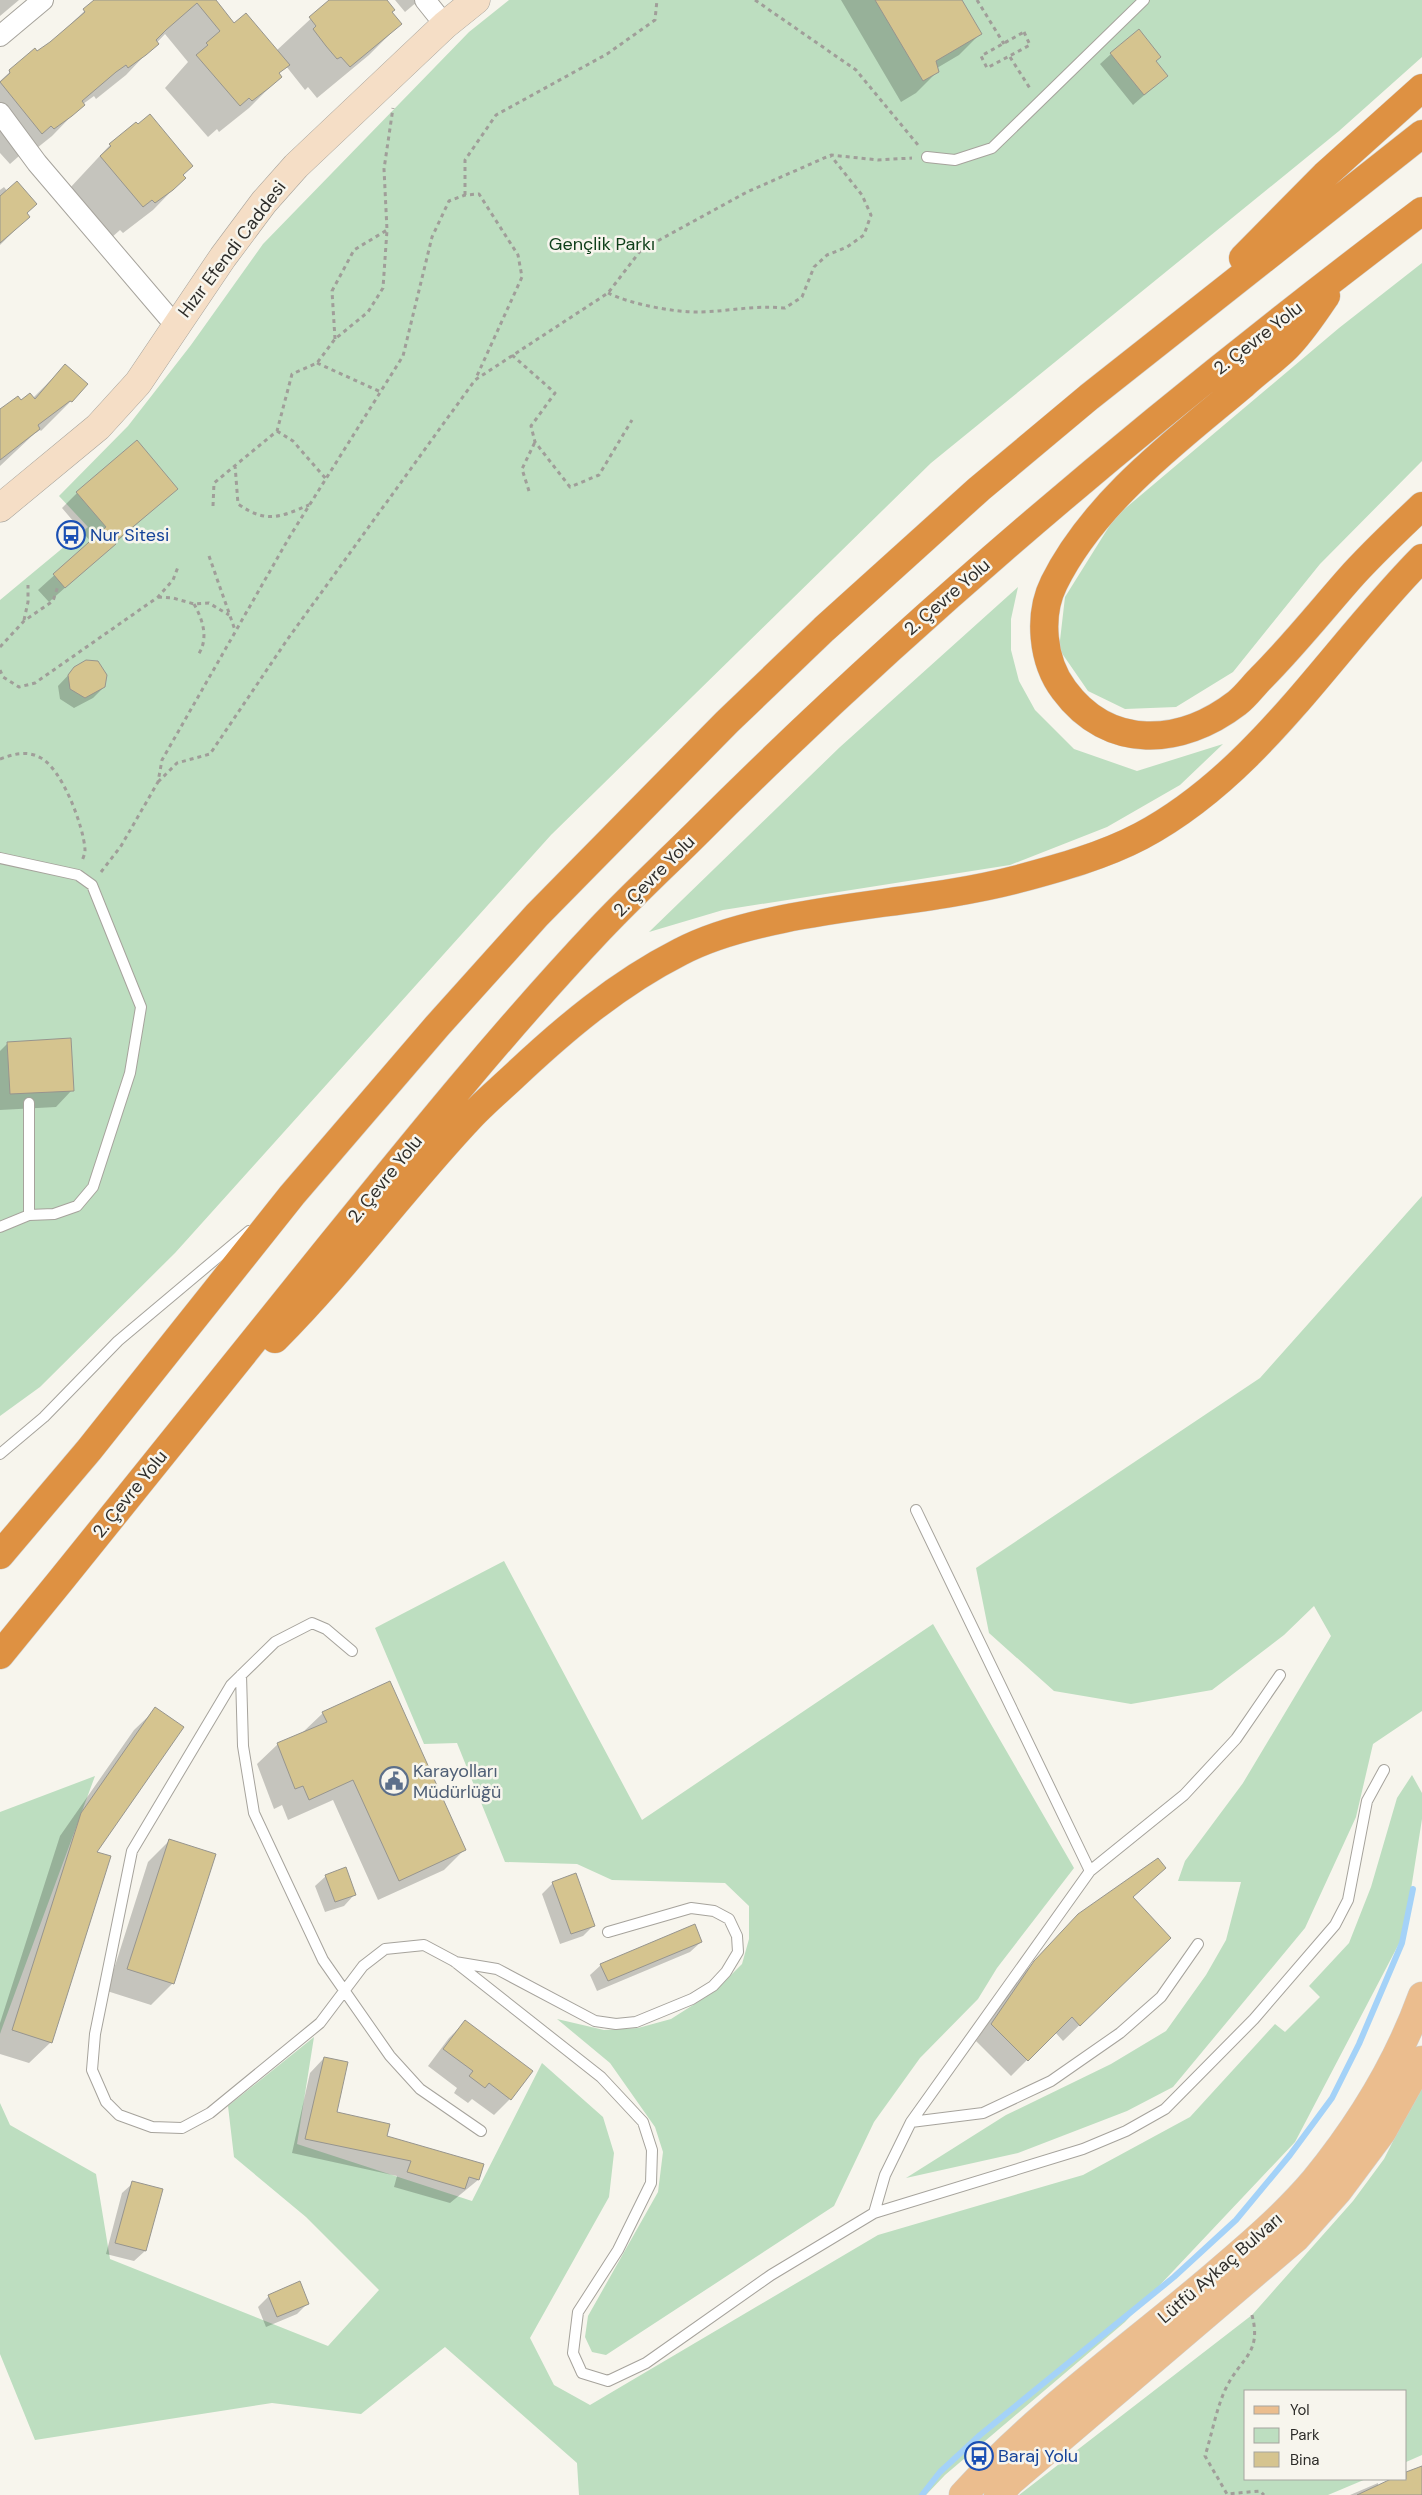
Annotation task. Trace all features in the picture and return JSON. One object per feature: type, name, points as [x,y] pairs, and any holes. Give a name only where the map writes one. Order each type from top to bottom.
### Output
[{"type":"highway","points":[[1179,326],[1268,231],[1325,175],[1422,88]]},
{"type":"highway","points":[[0,1555],[89,1450],[292,1195],[537,914],[727,722],[831,622],[979,489],[1179,326],[1422,134]]},
{"type":"highway","name":"2. Çevre Yolu","points":[[0,1655],[396,1165],[515,1025],[600,930],[850,683],[954,590],[1172,406],[1350,265],[1422,211]]},
{"type":"highway","points":[[1350,265],[1288,346],[1177,440],[1134,481],[1081,538],[1065,561],[1052,587],[1045,613],[1045,641],[1050,665],[1061,687],[1074,703],[1088,715],[1123,733],[1164,736],[1201,725],[1237,703],[1274,665],[1359,567],[1422,506]]},
{"type":"highway","points":[[224,1378],[264,1350],[318,1296],[467,1121],[574,1020],[636,977],[683,950],[728,932],[829,909],[1016,880],[1094,856],[1141,836],[1189,805],[1225,776],[1267,734],[1422,558]]},
{"type":"main road","name":"Lütfü Aykaç Bulvarı","points":[[963,2495],[989,2466],[1040,2419],[1261,2235],[1314,2181],[1360,2116],[1392,2066],[1422,1996]]},
{"type":"main road","name":"Lütfü Aykaç Bulvarı","points":[[998,2495],[1019,2474],[1296,2238],[1338,2191],[1382,2132],[1422,2060]]},
{"type":"street","points":[[0,36],[43,0]]},
{"type":"street","points":[[425,0],[445,25]]},
{"type":"street","name":"Hızır Efendi Caddesi","points":[[0,508],[98,427],[138,383],[175,325],[264,202],[296,166],[445,25],[476,0]]},
{"type":"street","points":[[0,113],[38,163],[175,325]]},
{"type":"lane","points":[[928,157],[955,160],[992,148],[1144,0]]},
{"type":"lane","points":[[0,858],[78,875],[92,885],[141,1007],[130,1073],[93,1187],[77,1206],[54,1214],[29,1215],[0,1228]]},
{"type":"lane","points":[[29,1103],[29,1215]]},
{"type":"lane","points":[[0,1454],[44,1417],[118,1341],[292,1195]]},
{"type":"lane","points":[[916,1510],[1090,1871]]},
{"type":"lane","points":[[352,1651],[326,1629],[312,1623],[275,1642],[231,1684],[132,1851],[95,2034],[92,2070],[106,2102],[119,2115],[152,2127],[182,2128],[210,2113],[320,2023],[363,1966],[385,1949],[424,1945],[454,1961],[601,2077],[643,2122],[652,2150],[651,2183],[618,2250],[578,2312],[573,2353],[582,2373],[608,2381],[646,2363],[771,2275],[874,2213],[1083,2149],[1126,2131],[1165,2109],[1254,2019],[1335,1925],[1348,1900],[1367,1801],[1384,1770]]},
{"type":"lane","points":[[241,1675],[243,1746],[254,1812],[323,1960],[343,1992],[390,2056],[420,2089],[481,2131]]},
{"type":"lane","points":[[874,2213],[885,2176],[911,2122],[1090,1871],[1184,1795],[1236,1739],[1280,1675]]},
{"type":"lane","points":[[454,1961],[497,1969],[595,2022],[616,2024],[636,2022],[692,1999],[713,1986],[726,1972],[738,1952],[737,1936],[729,1919],[714,1911],[691,1908],[608,1932]]},
{"type":"lane","points":[[911,2122],[982,2113],[1051,2081],[1120,2033],[1161,1997],[1198,1944]]},
{"type":"path","points":[[465,195],[465,160],[496,115],[615,48],[654,20],[657,0]]},
{"type":"path","points":[[755,0],[856,70],[928,157]]},
{"type":"path","points":[[977,0],[1004,44]]},
{"type":"path","points":[[1024,32],[1030,45],[1010,57],[987,68],[981,56],[1024,32]]},
{"type":"path","points":[[1010,57],[1040,103]]},
{"type":"path","points":[[212,506],[214,484],[235,464],[277,431],[292,374],[317,363],[335,339],[368,312],[383,288],[387,230],[384,170],[394,109],[381,85]]},
{"type":"path","points":[[475,380],[608,293],[641,250],[747,192],[830,155],[878,160],[928,157]]},
{"type":"path","points":[[608,293],[625,301],[700,312],[760,306],[786,308],[802,297],[814,267],[827,255],[847,247],[864,235],[871,215],[862,195],[830,155]]},
{"type":"path","points":[[92,885],[121,846],[158,782],[177,764],[210,754],[287,640],[475,380],[522,278],[518,255],[479,194],[465,195],[450,201],[432,237],[403,356],[310,504],[235,630],[162,760],[158,782]]},
{"type":"path","points":[[335,339],[332,291],[354,250],[387,230]]},
{"type":"path","points":[[512,356],[555,393],[531,426],[534,442],[570,487],[599,475],[632,420]]},
{"type":"path","points":[[317,363],[381,392]]},
{"type":"path","points":[[277,431],[293,441],[326,479]]},
{"type":"path","points":[[530,491],[522,469],[534,442]]},
{"type":"path","points":[[235,464],[238,504],[253,514],[280,517],[310,504]]},
{"type":"path","points":[[209,556],[235,630]]},
{"type":"path","points":[[0,670],[3,677],[19,687],[35,684],[158,597],[173,580],[178,567]]},
{"type":"path","points":[[24,621],[28,602],[28,584]]},
{"type":"path","points":[[0,647],[24,621],[53,602],[58,586]]},
{"type":"path","points":[[158,597],[173,598],[194,604],[209,604],[230,615]]},
{"type":"path","points":[[194,604],[200,615],[204,631],[204,646],[198,655]]},
{"type":"path","points":[[0,759],[26,752],[42,758],[58,773],[79,826],[86,852],[78,875]]},
{"type":"path","points":[[1252,2315],[1255,2327],[1255,2344],[1226,2388],[1205,2456],[1227,2494],[1260,2491],[1264,2495]]},
{"type":"green space","name":"Gençlik Parkı","points":[[509,0],[1422,0],[1422,57],[1339,131],[931,463],[551,835],[175,1253],[40,1387],[0,1416],[0,600],[88,527],[59,496],[128,426],[191,345],[263,244],[469,32]]},
{"type":"green space","points":[[1422,263],[1422,461],[1320,564],[1233,672],[1176,707],[1125,709],[1088,691],[1059,649],[1065,597],[1115,517],[1339,328]]},
{"type":"green space","points":[[1018,587],[1011,619],[1011,650],[1019,681],[1035,710],[1074,749],[1137,771],[1223,744],[1180,785],[1107,827],[1010,865],[723,910],[649,932],[840,747]]},
{"type":"green space","points":[[1422,1196],[1422,1711],[1373,1744],[1356,1817],[1305,1928],[1173,2087],[1127,2111],[1018,2153],[906,2178],[1006,2115],[1111,2064],[1166,2031],[1206,1975],[1226,1940],[1241,1882],[1178,1881],[1185,1861],[1243,1783],[1331,1636],[1314,1606],[1284,1635],[1212,1690],[1131,1704],[1054,1691],[989,1633],[976,1568],[1260,1378]]},
{"type":"green space","points":[[504,1561],[642,1820],[933,1624],[1074,1868],[997,1968],[978,1999],[920,2058],[874,2122],[834,2206],[606,2355],[592,2352],[585,2337],[588,2316],[658,2192],[663,2152],[655,2127],[610,2063],[557,2019],[604,2030],[638,2028],[671,2019],[715,1991],[742,1964],[749,1939],[749,1906],[725,1883],[612,1880],[577,1864],[505,1862],[457,1743],[424,1744],[375,1628]]},
{"type":"green space","points":[[1412,1775],[1422,1793],[1422,1819],[1404,1934],[1295,2142],[1125,2322],[945,2475],[926,2495],[579,2495],[577,2463],[445,2347],[361,2414],[272,2403],[35,2440],[0,2354],[0,2103],[10,2125],[96,2174],[110,2259],[328,2346],[379,2290],[306,2217],[234,2157],[228,2106],[314,2037],[297,2144],[472,2201],[542,2063],[603,2117],[614,2153],[609,2197],[530,2338],[554,2385],[590,2405],[878,2235],[1083,2175],[1190,2117],[1275,2024],[1285,2032],[1320,1997],[1309,1986],[1349,1943],[1371,1887],[1397,1798]]},
{"type":"green space","points":[[95,1776],[1,2031],[0,2034],[0,1812]]},
{"type":"green space","points":[[1422,2084],[1422,2455],[1407,2462],[1407,2390],[1244,2390],[1244,2480],[1364,2480],[1328,2495],[1019,2495],[1252,2315],[1353,2201],[1384,2159]]},
{"type":"building","points":[[94,0],[216,0],[234,23],[246,13],[290,65],[279,73],[282,77],[269,88],[252,101],[249,98],[240,106],[196,55],[220,31],[197,3],[156,40],[159,44],[146,55],[128,68],[126,65],[116,72],[82,101],[85,105],[72,116],[54,129],[51,126],[42,134],[0,82],[10,73],[9,70],[35,48],[37,51],[50,42],[85,12],[83,9]]},
{"type":"building","points":[[329,0],[387,0],[395,10],[392,12],[402,24],[350,67],[341,57],[337,59],[326,46],[313,29],[316,26],[309,17]]},
{"type":"building","points":[[875,0],[962,0],[982,34],[936,61],[939,72],[923,81]]},
{"type":"building","points":[[1139,29],[1161,57],[1156,61],[1168,76],[1144,95],[1110,53]]},
{"type":"building","points":[[150,114],[193,166],[183,175],[186,178],[173,190],[155,203],[152,200],[143,207],[100,156],[111,146],[109,144],[136,122],[138,124]]},
{"type":"building","points":[[17,181],[37,204],[27,213],[30,217],[0,243],[0,196]]},
{"type":"building","points":[[65,364],[88,384],[72,402],[70,401],[38,425],[40,429],[0,460],[0,409],[18,396],[21,400],[30,393],[35,399]]},
{"type":"building","points":[[137,440],[178,489],[115,542],[116,544],[65,588],[53,574],[106,527],[76,492]]},
{"type":"building","points":[[86,660],[98,661],[107,675],[105,687],[85,698],[70,689],[68,675],[74,667]]},
{"type":"building","points":[[71,1038],[74,1091],[10,1094],[7,1042]]},
{"type":"building","name":"Karayolları Müdürlüğü","points":[[390,1681],[466,1850],[399,1881],[353,1780],[309,1800],[303,1786],[295,1789],[277,1743],[327,1722],[322,1712]]},
{"type":"building","points":[[155,1707],[184,1727],[97,1852],[111,1856],[52,2043],[12,2030],[81,1813]]},
{"type":"building","points":[[169,1839],[216,1854],[174,1984],[127,1969]]},
{"type":"building","points":[[1158,1858],[1166,1868],[1133,1897],[1171,1938],[1080,2026],[1072,2017],[1028,2061],[991,2024],[1034,1961],[1078,1914]]},
{"type":"building","points":[[346,1867],[356,1895],[335,1902],[325,1875]]},
{"type":"building","points":[[576,1873],[595,1926],[571,1934],[552,1882]]},
{"type":"building","points":[[695,1924],[702,1942],[608,1981],[600,1964]]},
{"type":"building","points":[[465,2020],[533,2071],[511,2100],[489,2083],[485,2088],[469,2076],[473,2071],[443,2049]]},
{"type":"building","points":[[324,2057],[348,2062],[337,2112],[390,2124],[387,2136],[484,2164],[479,2180],[469,2177],[465,2189],[407,2172],[411,2161],[305,2139]]},
{"type":"building","points":[[132,2181],[163,2189],[146,2251],[115,2243]]},
{"type":"building","points":[[300,2281],[309,2304],[277,2317],[268,2295]]},
{"type":"building","points":[[1422,2466],[1422,2495],[1357,2495],[1389,2480],[1407,2480],[1407,2472]]},
{"type":"waterway","points":[[922,2495],[940,2472],[980,2435],[1174,2277],[1236,2220],[1290,2155],[1332,2098],[1359,2044],[1402,1943],[1413,1889]]},
{"type":"place","name":"Nur Sitesi","points":[[71,535]]},
{"type":"place","name":"Karayolları Müdürlüğü","points":[[394,1781]]},
{"type":"place","name":"Baraj Yolu","points":[[979,2456]]}]
